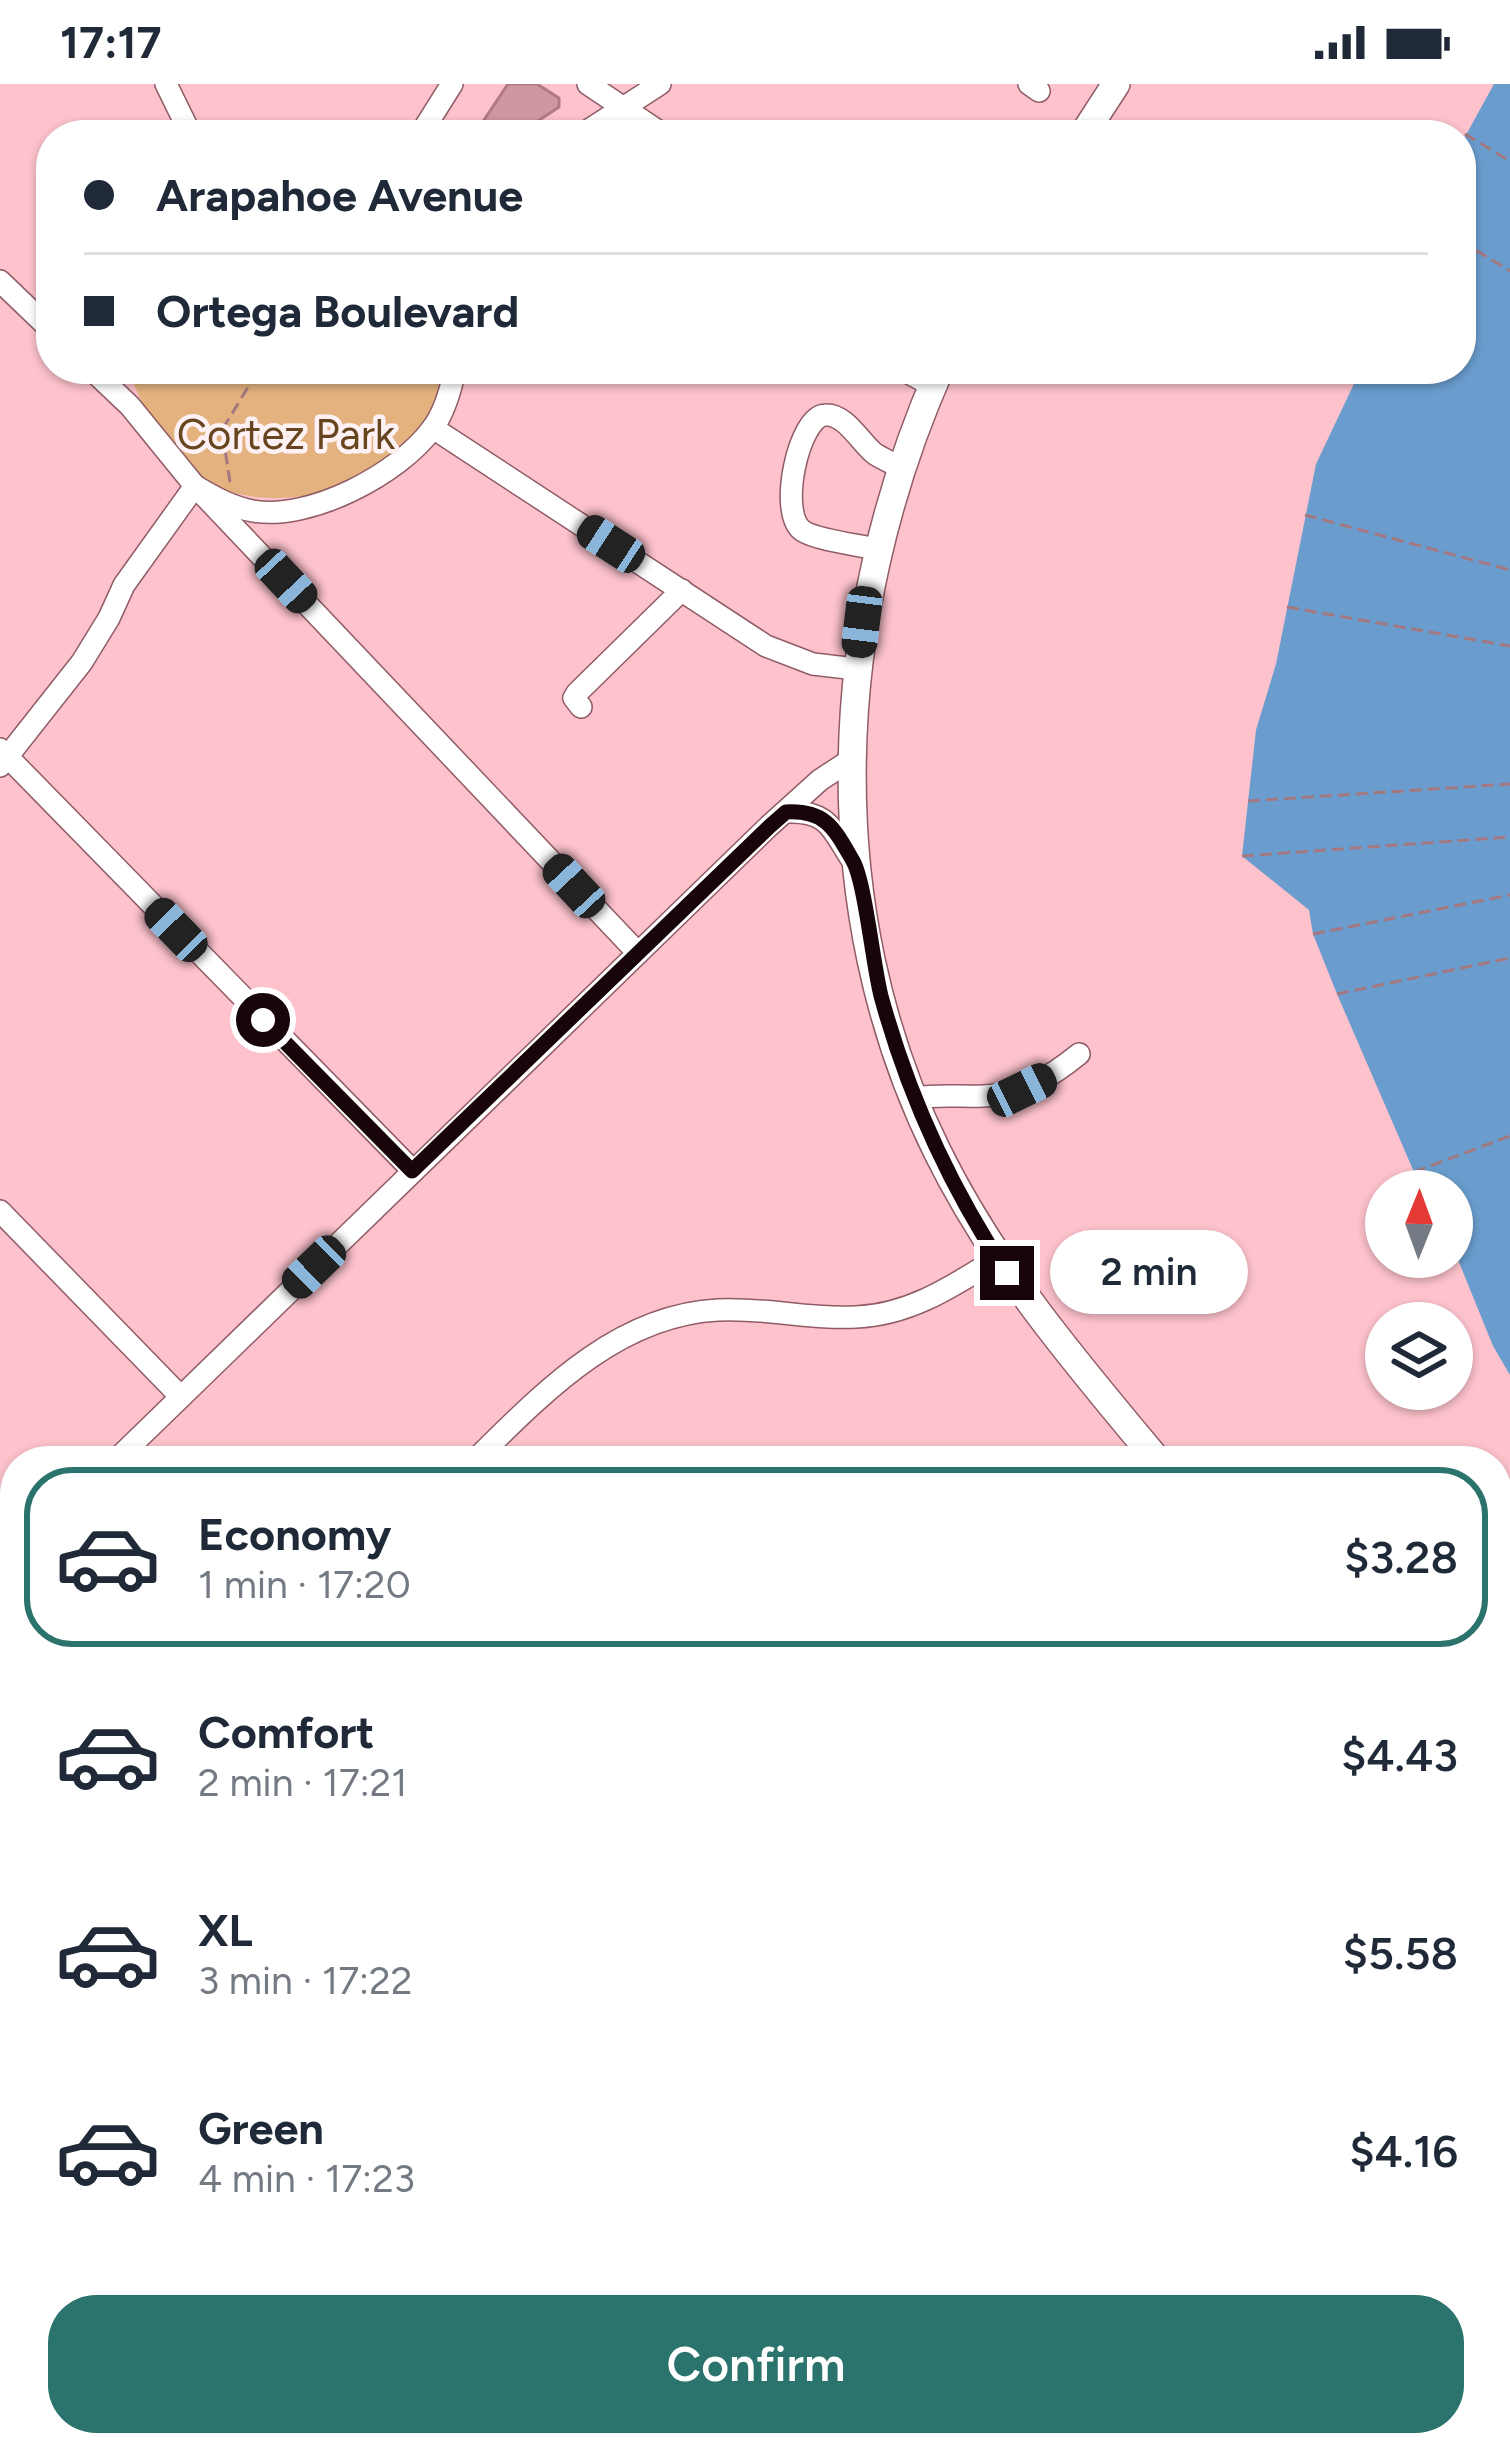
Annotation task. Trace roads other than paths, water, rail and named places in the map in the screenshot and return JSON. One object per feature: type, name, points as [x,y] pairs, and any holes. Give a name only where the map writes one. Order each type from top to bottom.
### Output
[{"type":"main road","points":[[1093,120],[1116,84]]},
{"type":"main road","points":[[934,384],[900,467],[877,549],[856,669],[851,759],[856,866],[878,983],[936,1150],[998,1258],[1048,1329],[1146,1446]]},
{"type":"street","points":[[166,84],[184,120]]},
{"type":"street","points":[[429,120],[452,84]]},
{"type":"street","points":[[588,84],[637,120]]},
{"type":"street","points":[[605,120],[660,84]]},
{"type":"street","points":[[0,281],[36,316]]},
{"type":"street","points":[[107,384],[195,486],[638,953]]},
{"type":"street","points":[[119,384],[130,406]]},
{"type":"street","points":[[195,486],[225,504],[257,512],[291,512],[360,486],[403,458],[433,428],[451,384]]},
{"type":"street","points":[[877,549],[803,531],[793,519],[790,483],[808,424],[828,414],[841,419],[879,457],[900,467]]},
{"type":"street","points":[[433,428],[779,653],[813,664],[856,669]]},
{"type":"street","points":[[195,486],[124,585],[110,618],[72,676],[3,757],[412,1171]]},
{"type":"street","points":[[581,707],[574,698],[577,693],[682,590]]},
{"type":"street","points":[[130,1446],[638,953],[820,780],[851,759]]},
{"type":"street","points":[[786,812],[807,811],[826,819],[856,866]]},
{"type":"street","points":[[915,1098],[1022,1090],[1054,1075],[1079,1054]]},
{"type":"street","points":[[0,1211],[181,1397]]},
{"type":"street","points":[[490,1446],[582,1361],[665,1322],[716,1310],[854,1318],[891,1313],[936,1297],[998,1258]]},
{"type":"water","points":[[1494,84],[1510,84],[1510,1375],[1465,1278],[1473,1278],[1473,1170],[1413,1170],[1337,994],[1313,934],[1309,910],[1242,856],[1256,730],[1276,664],[1316,464],[1354,384],[1476,384],[1476,120]]},
{"type":"park label","name":"Cortez Park","points":[[286,434]]}]
